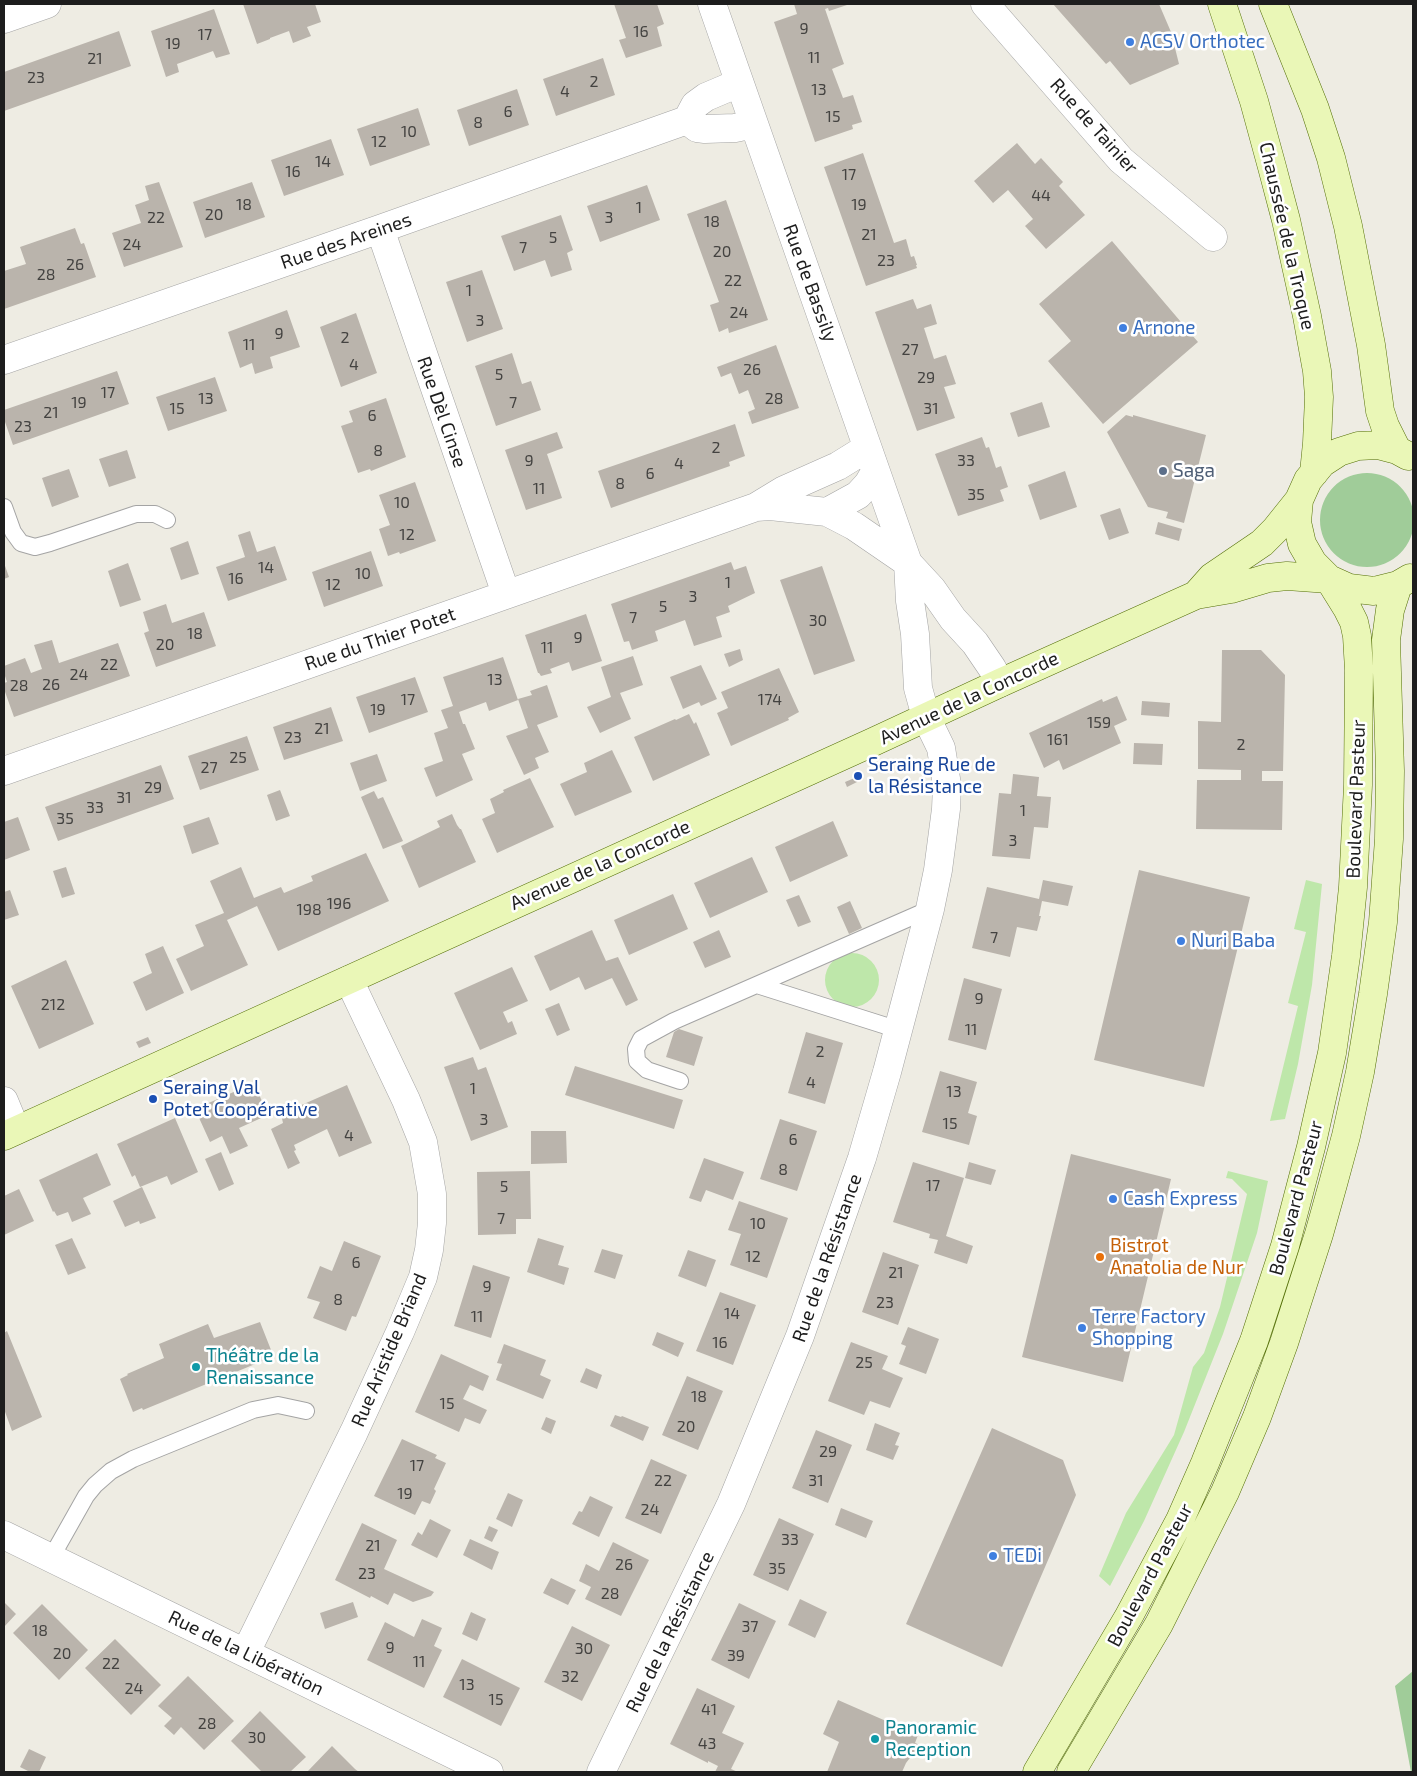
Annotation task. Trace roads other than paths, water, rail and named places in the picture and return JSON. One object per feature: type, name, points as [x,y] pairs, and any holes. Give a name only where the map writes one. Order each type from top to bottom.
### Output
[{"type":"street","points":[[4,19],[47,4]]},
{"type":"street","name":"Rue de Bassily","points":[[712,4],[908,563],[918,688],[926,717]]},
{"type":"street","name":"Rue de Tainier","points":[[985,4],[1121,160],[1213,237]]},
{"type":"street","name":"Chaussée de la Troque","points":[[1222,4],[1254,101],[1267,148],[1307,316],[1317,371],[1319,397],[1314,473]]},
{"type":"street","points":[[1272,4],[1309,94],[1330,158],[1348,226],[1371,345],[1380,411],[1385,426],[1405,455]]},
{"type":"street","points":[[739,83],[706,97],[694,105],[687,120],[697,128],[705,129],[735,128],[754,124]]},
{"type":"street","name":"Rue des Areines","points":[[4,360],[687,120]]},
{"type":"street","name":"Rue Dèl Cinse","points":[[380,229],[506,594]]},
{"type":"street","points":[[1405,455],[1378,445],[1358,446],[1339,452],[1322,463],[1308,480],[1299,500],[1297,522],[1302,544],[1313,563],[1329,578],[1349,588],[1374,591],[1406,581]]},
{"type":"street","points":[[827,512],[858,495],[868,484],[871,460]]},
{"type":"street","name":"Rue du Thier Potet","points":[[4,771],[756,507],[784,490],[838,466],[871,460]]},
{"type":"street","name":"Avenue de la Concorde","points":[[1196,595],[1212,578],[1262,543],[1299,500]]},
{"type":"street","name":"Rue du Thier Potet","points":[[756,507],[770,506],[827,512],[854,526],[908,563]]},
{"type":"street","name":"Rue de Bassily","points":[[908,563],[932,589],[953,619],[974,643],[1000,683]]},
{"type":"street","name":"Avenue de la Concorde","points":[[10,1133],[1196,595],[1231,589],[1268,578],[1287,576],[1329,578]]},
{"type":"street","name":"Boulevard Pasteur","points":[[1037,1772],[1129,1616],[1180,1520],[1205,1463],[1263,1314],[1287,1238],[1311,1147],[1332,1053],[1346,956],[1353,887],[1358,785],[1359,670],[1356,636],[1354,622],[1329,578]]},
{"type":"street","name":"Boulevard Pasteur","points":[[1071,1772],[1163,1617],[1225,1492],[1257,1417],[1284,1343],[1336,1174],[1360,1072],[1383,922],[1389,839],[1390,771],[1386,640],[1390,610],[1406,581]]},
{"type":"street","name":"Rue de la Résistance","points":[[601,1772],[731,1504],[800,1336],[850,1192],[899,1030],[930,909],[943,830],[947,785],[941,748],[926,717]]},
{"type":"street","name":"Rue Aristide Briand","points":[[246,1652],[354,1432],[400,1332],[423,1277],[429,1250],[432,1223],[432,1194],[423,1142],[406,1100],[349,980]]},
{"type":"street","points":[[4,1101],[10,1133]]},
{"type":"street","name":"Rue de la Libération","points":[[4,1534],[488,1772]]},
{"type":"lane","points":[[4,507],[13,532],[21,544],[35,547],[50,544],[136,514],[155,514],[168,520]]},
{"type":"lane","points":[[680,1081],[646,1070],[637,1061],[636,1049],[642,1039],[674,1022],[930,909]]},
{"type":"lane","points":[[758,985],[899,1030]]},
{"type":"lane","points":[[52,1558],[86,1496],[111,1471],[133,1459],[253,1410],[278,1405],[306,1411]]},
{"type":"place","name":"ACSV Orthotec","points":[[1130,42]]},
{"type":"place","name":"Arnone","points":[[1123,328]]},
{"type":"place","name":"Saga","points":[[1163,471]]},
{"type":"place","name":"Seraing Rue de la Résistance","points":[[858,776]]},
{"type":"place","name":"Nuri Baba","points":[[1181,941]]},
{"type":"place","name":"Seraing Val Potet Coopérative","points":[[153,1099]]},
{"type":"place","name":"Cash Express","points":[[1113,1199]]},
{"type":"place","name":"Bistrot Anatolia de Nur","points":[[1100,1257]]},
{"type":"place","name":"Terre Factory Shopping","points":[[1082,1328]]},
{"type":"place","name":"Théâtre de la Renaissance","points":[[196,1367]]},
{"type":"place","name":"TEDi","points":[[993,1556]]},
{"type":"place","name":"Panoramic Reception","points":[[875,1739]]}]
